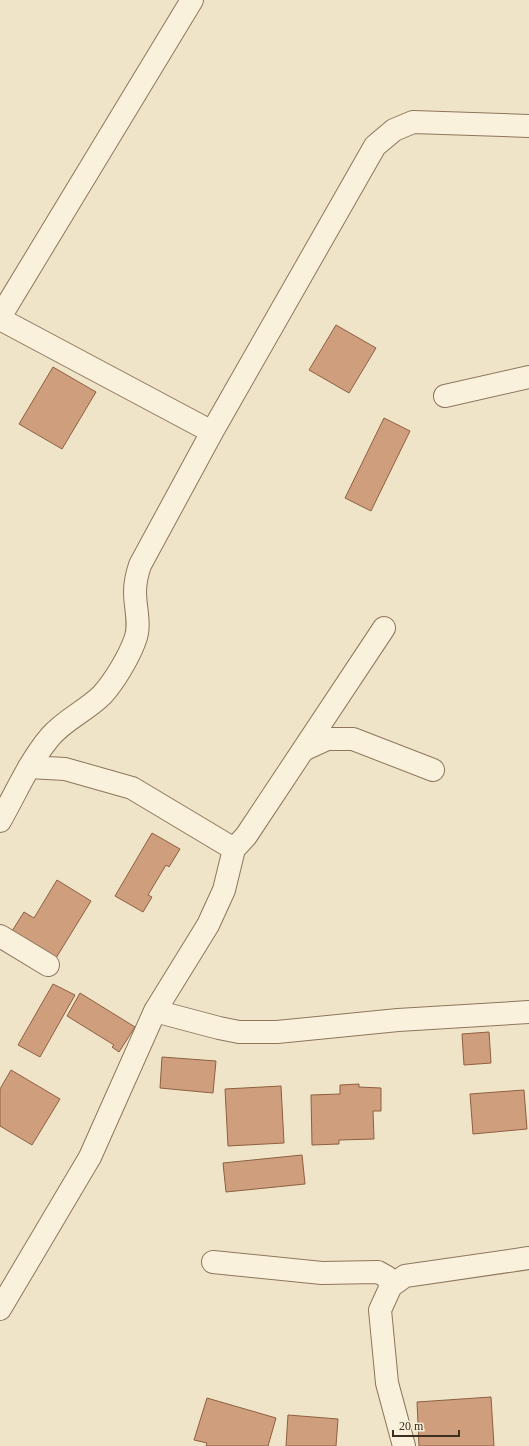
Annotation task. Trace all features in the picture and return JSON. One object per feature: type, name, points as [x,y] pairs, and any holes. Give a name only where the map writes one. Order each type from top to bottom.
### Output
[{"type":"street","points":[[192,0],[0,318],[212,432]]},
{"type":"street","points":[[0,821],[29,767],[50,738],[61,725],[102,695],[121,667],[135,640],[138,628],[135,579],[140,565],[212,432],[375,146],[394,130],[413,122],[529,126]]},
{"type":"street","points":[[445,396],[529,377]]},
{"type":"street","points":[[0,1309],[90,1157],[155,1011],[208,925],[224,890],[234,849],[246,836],[384,628]]},
{"type":"street","points":[[303,750],[327,739],[353,739],[434,770]]},
{"type":"street","points":[[29,767],[65,769],[132,788],[234,849]]},
{"type":"street","points":[[0,936],[48,965]]},
{"type":"street","points":[[155,1011],[239,1032],[277,1032],[398,1020],[529,1012]]},
{"type":"street","points":[[404,1446],[387,1383],[380,1310],[391,1286],[405,1276],[529,1258]]},
{"type":"street","points":[[213,1262],[322,1273],[378,1272],[387,1277],[391,1286]]},
{"type":"building","points":[[336,325],[376,348],[349,393],[309,370]]},
{"type":"building","points":[[53,367],[96,392],[62,449],[19,424]]},
{"type":"building","points":[[384,418],[410,431],[371,511],[345,498]]},
{"type":"building","points":[[152,833],[180,849],[169,867],[166,865],[148,895],[152,897],[143,912],[115,896]]},
{"type":"building","points":[[57,880],[91,901],[56,958],[12,931],[24,912],[34,918]]},
{"type":"building","points":[[53,984],[75,995],[40,1057],[18,1045]]},
{"type":"building","points":[[80,993],[135,1027],[119,1052],[112,1047],[114,1045],[67,1016]]},
{"type":"building","points":[[489,1032],[491,1063],[464,1065],[462,1034]]},
{"type":"building","points":[[162,1057],[216,1061],[213,1093],[160,1088]]},
{"type":"building","points":[[11,1070],[60,1099],[32,1145],[0,1126],[0,1089]]},
{"type":"building","points":[[359,1084],[359,1087],[381,1088],[381,1111],[373,1111],[374,1139],[339,1140],[339,1144],[312,1145],[311,1095],[340,1094],[340,1085]]},
{"type":"building","points":[[281,1086],[284,1143],[228,1146],[225,1089]]},
{"type":"building","points":[[524,1090],[527,1129],[473,1134],[470,1094]]},
{"type":"building","points":[[302,1155],[305,1184],[226,1192],[223,1163]]},
{"type":"building","points":[[491,1397],[494,1446],[419,1446],[417,1402]]},
{"type":"building","points":[[207,1398],[276,1418],[268,1446],[206,1446],[207,1443],[194,1440]]},
{"type":"building","points":[[288,1415],[338,1419],[336,1446],[286,1446]]}]
